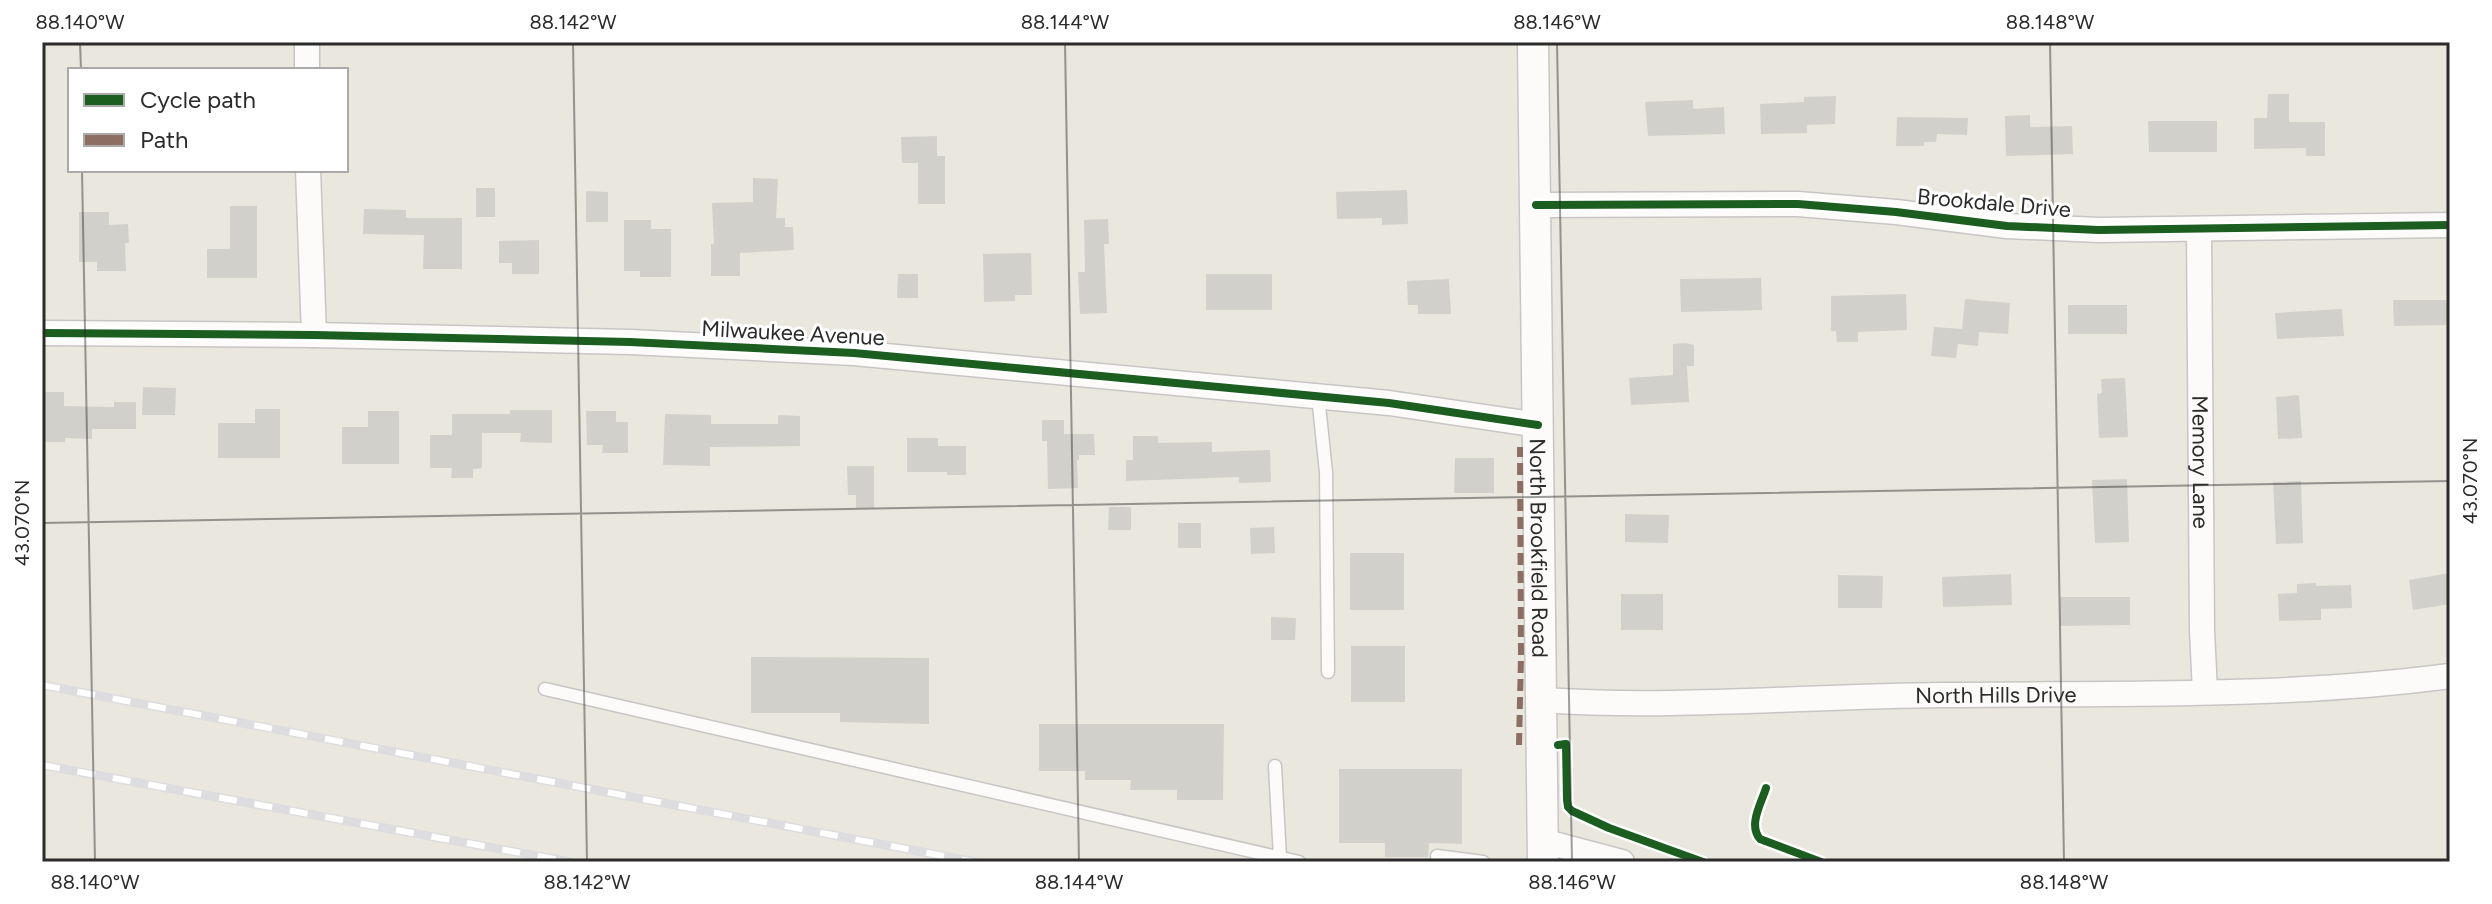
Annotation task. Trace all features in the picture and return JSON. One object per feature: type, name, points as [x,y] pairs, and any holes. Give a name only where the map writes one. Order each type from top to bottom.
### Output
[{"type":"street","points":[[307,42],[307,68]]},
{"type":"street","name":"North Brookfield Road","points":[[1533,42],[1543,852]]},
{"type":"street","points":[[308,172],[314,335]]},
{"type":"street","name":"Brookdale Drive","points":[[1536,205],[1798,204],[2007,226],[2099,230],[2450,225]]},
{"type":"street","name":"Memory Lane","points":[[2199,230],[2205,692]]},
{"type":"street","name":"Milwaukee Avenue","points":[[42,333],[630,342],[854,353],[1389,403],[1538,425]]},
{"type":"street","name":"North Hills Drive","points":[[1542,700],[1701,703],[1939,695],[2113,695],[2361,686],[2450,676]]},
{"type":"street","points":[[1543,852],[1622,862]]},
{"type":"lane","points":[[1318,396],[1326,472],[1328,672]]},
{"type":"lane","points":[[545,689],[1299,862]]},
{"type":"lane","points":[[1275,766],[1280,858]]},
{"type":"lane","points":[[1437,856],[1483,862]]},
{"type":"building","points":[[2268,94],[2289,94],[2289,122],[2325,122],[2325,156],[2306,156],[2306,148],[2254,149],[2254,118],[2267,118]]},
{"type":"building","points":[[1836,96],[1835,124],[1807,125],[1807,133],[1761,134],[1760,104],[1804,102],[1804,97]]},
{"type":"building","points":[[1693,100],[1693,109],[1724,107],[1725,134],[1648,136],[1645,102]]},
{"type":"building","points":[[2030,115],[2030,127],[2072,126],[2073,154],[2006,156],[2005,116]]},
{"type":"building","points":[[1897,117],[1968,118],[1967,135],[1937,134],[1936,142],[1924,142],[1924,146],[1896,146]]},
{"type":"building","points":[[2148,121],[2217,121],[2217,152],[2149,152]]},
{"type":"building","points":[[937,136],[937,156],[945,156],[945,204],[918,204],[918,163],[902,163],[901,137]]},
{"type":"building","points":[[753,178],[778,179],[776,218],[785,218],[785,227],[793,227],[794,250],[740,253],[740,276],[711,276],[711,244],[714,244],[712,203],[753,202]]},
{"type":"building","points":[[476,188],[495,188],[495,217],[476,217]]},
{"type":"building","points":[[1407,190],[1408,224],[1382,225],[1382,218],[1337,219],[1336,192]]},
{"type":"building","points":[[586,191],[608,192],[608,222],[586,222]]},
{"type":"building","points":[[230,206],[257,206],[257,278],[207,278],[207,249],[230,249]]},
{"type":"building","points":[[364,209],[406,210],[406,218],[462,218],[462,269],[423,269],[424,235],[363,234]]},
{"type":"building","points":[[79,212],[109,212],[109,225],[128,224],[126,271],[97,271],[97,262],[79,262]]},
{"type":"building","points":[[1108,219],[1109,244],[1104,244],[1107,313],[1080,314],[1078,272],[1085,272],[1084,220]]},
{"type":"building","points":[[624,220],[651,220],[651,229],[671,229],[671,277],[640,277],[640,271],[624,271]]},
{"type":"building","points":[[539,240],[539,274],[512,274],[512,263],[499,263],[499,241]]},
{"type":"building","points":[[1031,253],[1032,295],[1015,295],[1015,301],[984,302],[983,254]]},
{"type":"building","points":[[898,274],[918,274],[918,298],[897,298]]},
{"type":"building","points":[[1206,274],[1272,274],[1272,310],[1206,310]]},
{"type":"building","points":[[1761,278],[1762,310],[1681,312],[1680,279]]},
{"type":"building","points":[[1449,279],[1451,314],[1418,314],[1418,305],[1408,305],[1407,281]]},
{"type":"building","points":[[1906,294],[1907,330],[1858,332],[1858,342],[1837,342],[1836,331],[1831,331],[1831,296]]},
{"type":"building","points":[[1965,299],[2010,303],[2008,334],[1979,332],[1978,346],[1958,344],[1956,358],[1931,356],[1934,327],[1962,329]]},
{"type":"building","points":[[2393,300],[2450,300],[2450,325],[2394,326]]},
{"type":"building","points":[[2068,305],[2127,305],[2127,334],[2068,334]]},
{"type":"building","points":[[2342,309],[2344,336],[2277,339],[2275,313]]},
{"type":"building","points":[[1673,344],[1694,345],[1694,366],[1687,366],[1689,402],[1631,405],[1629,378],[1673,375]]},
{"type":"building","points":[[2125,378],[2128,437],[2099,438],[2097,394],[2102,393],[2101,379]]},
{"type":"building","points":[[143,387],[176,388],[175,415],[142,415]]},
{"type":"building","points":[[42,392],[64,392],[64,406],[114,407],[114,402],[136,402],[136,429],[92,429],[92,439],[65,438],[65,442],[42,442]]},
{"type":"building","points":[[2299,395],[2302,438],[2278,439],[2276,397]]},
{"type":"building","points":[[255,409],[280,409],[280,458],[218,458],[218,423],[255,423]]},
{"type":"building","points":[[510,410],[552,410],[552,443],[520,442],[521,433],[482,433],[482,468],[473,469],[473,478],[451,478],[452,468],[430,468],[430,435],[452,435],[452,414],[510,414]]},
{"type":"building","points":[[368,411],[399,411],[399,464],[342,464],[342,427],[368,427]]},
{"type":"building","points":[[586,411],[616,411],[616,422],[628,422],[628,453],[602,453],[603,445],[587,445]]},
{"type":"building","points":[[665,414],[711,415],[711,424],[778,424],[778,415],[800,416],[800,446],[710,447],[710,466],[663,465]]},
{"type":"building","points":[[1042,420],[1064,420],[1064,434],[1094,434],[1095,455],[1079,455],[1077,460],[1078,488],[1048,489],[1047,441],[1042,441]]},
{"type":"building","points":[[1133,436],[1158,436],[1158,443],[1212,442],[1212,452],[1270,450],[1271,482],[1239,483],[1239,477],[1126,481],[1126,460],[1133,460]]},
{"type":"building","points":[[907,438],[938,438],[938,446],[966,446],[966,475],[907,472]]},
{"type":"building","points":[[1455,458],[1494,458],[1494,493],[1454,493]]},
{"type":"building","points":[[847,466],[874,466],[874,508],[856,508],[856,495],[848,495]]},
{"type":"building","points":[[2127,479],[2129,542],[2095,543],[2092,480]]},
{"type":"building","points":[[2301,481],[2303,543],[2276,544],[2273,482]]},
{"type":"building","points":[[1109,507],[1131,507],[1131,530],[1108,530]]},
{"type":"building","points":[[1625,514],[1669,515],[1668,543],[1625,542]]},
{"type":"building","points":[[1178,523],[1201,523],[1201,548],[1178,548]]},
{"type":"building","points":[[1274,527],[1275,553],[1251,554],[1250,528]]},
{"type":"building","points":[[1350,553],[1404,553],[1404,610],[1350,610]]},
{"type":"building","points":[[2450,573],[2450,604],[2413,610],[2409,580]]},
{"type":"building","points":[[2011,574],[2012,605],[1943,607],[1942,577]]},
{"type":"building","points":[[1838,575],[1883,576],[1882,608],[1838,608]]},
{"type":"building","points":[[2316,583],[2316,586],[2351,585],[2352,608],[2321,609],[2321,620],[2279,621],[2278,594],[2297,593],[2297,584]]},
{"type":"building","points":[[1621,594],[1663,594],[1663,630],[1621,630]]},
{"type":"building","points":[[2060,597],[2130,597],[2130,625],[2060,626]]},
{"type":"building","points":[[1271,617],[1296,618],[1295,640],[1271,640]]},
{"type":"building","points":[[1351,646],[1405,646],[1405,702],[1351,702]]},
{"type":"building","points":[[751,657],[929,658],[929,724],[840,722],[840,713],[751,713]]},
{"type":"building","points":[[1039,724],[1224,724],[1223,800],[1177,800],[1177,790],[1130,790],[1131,780],[1085,780],[1085,771],[1039,771]]},
{"type":"building","points":[[1339,769],[1462,769],[1462,844],[1429,843],[1428,857],[1385,857],[1385,843],[1339,843]]},
{"type":"railway","points":[[42,685],[975,862]]},
{"type":"railway","points":[[42,765],[570,862]]},
{"type":"marked path","points":[[1519,745],[1520,447]]},
{"type":"cycle path","points":[[1536,205],[1798,204],[2007,226],[2099,230],[2450,225]]},
{"type":"cycle path","points":[[42,333],[630,342],[854,353],[1389,403],[1538,425]]},
{"type":"cycle path","points":[[1558,745],[1566,744],[1567,800],[1572,811],[1609,828],[1703,862]]},
{"type":"cycle path","points":[[1766,788],[1755,821],[1760,839],[1821,862]]}]
